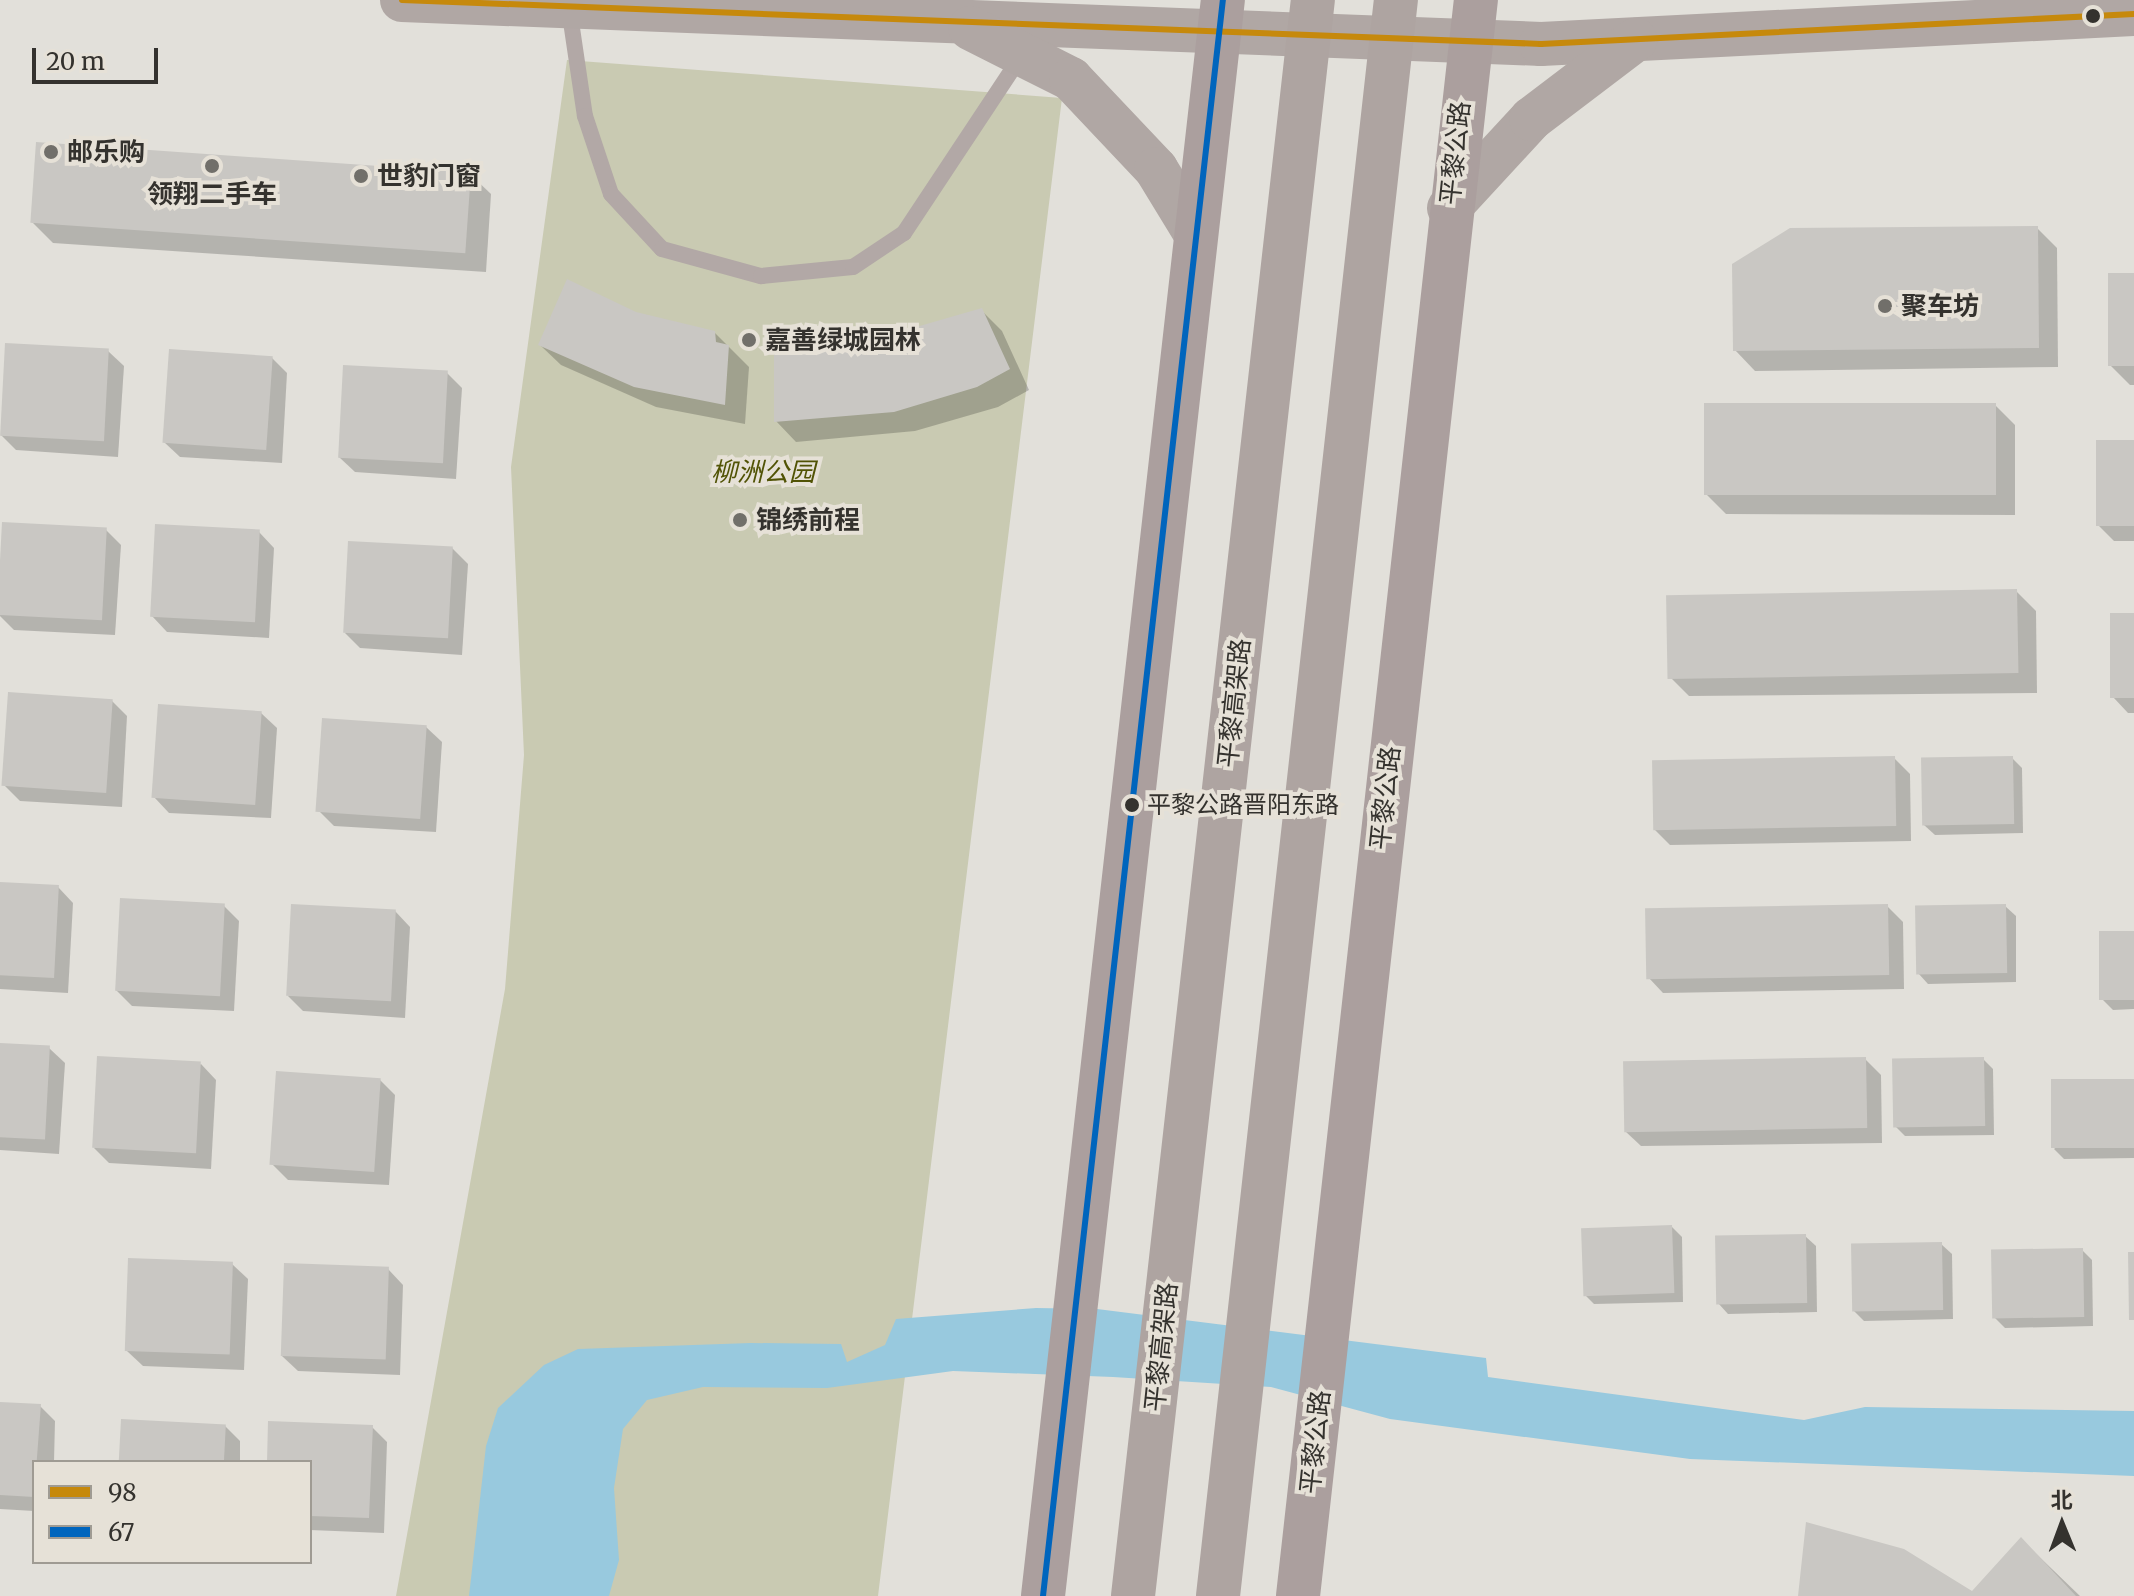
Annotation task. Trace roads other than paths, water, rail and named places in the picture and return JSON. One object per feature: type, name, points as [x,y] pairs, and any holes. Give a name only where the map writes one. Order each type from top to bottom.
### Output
[{"type":"highway","name":"平黎高架路","points":[[1133,1596],[1313,0]]},
{"type":"highway","points":[[1218,1596],[1396,0]]},
{"type":"main road","points":[[402,0],[957,22],[1220,16],[1472,21],[1635,40],[2134,14]]},
{"type":"main road","points":[[1043,1596],[1220,16]]},
{"type":"main road","name":"平黎公路","points":[[1298,1596],[1472,21]]},
{"type":"main road","points":[[957,22],[1071,79],[1156,169],[1195,233]]},
{"type":"main road","points":[[1449,208],[1531,119],[1635,40]]},
{"type":"lane","points":[[569,7],[585,116],[611,194],[662,249],[761,276],[853,267],[904,233],[1022,55]]},
{"type":"water","points":[[1036,1308],[1097,1309],[1486,1358],[1488,1377],[1804,1420],[1865,1407],[2134,1411],[2134,1476],[1690,1459],[1390,1419],[1271,1387],[1113,1377],[953,1371],[827,1388],[703,1387],[647,1400],[623,1429],[614,1488],[619,1560],[609,1596],[469,1596],[486,1446],[498,1408],[544,1365],[578,1349],[751,1343],[841,1344],[847,1362],[885,1345],[896,1319]]},
{"type":"place","name":"邮乐购","points":[[51,152]]},
{"type":"place","name":"领翔二手车","points":[[212,166]]},
{"type":"place","name":"世豹门窗","points":[[361,176]]},
{"type":"place","name":"聚车坊","points":[[1885,306]]},
{"type":"place","name":"嘉善绿城园林","points":[[749,340]]},
{"type":"place","name":"锦绣前程","points":[[740,520]]},
{"type":"place","name":"平黎公路晋阳东路","points":[[1132,805]]},
{"type":"park label","name":"柳洲公园","points":[[763,472]]}]
